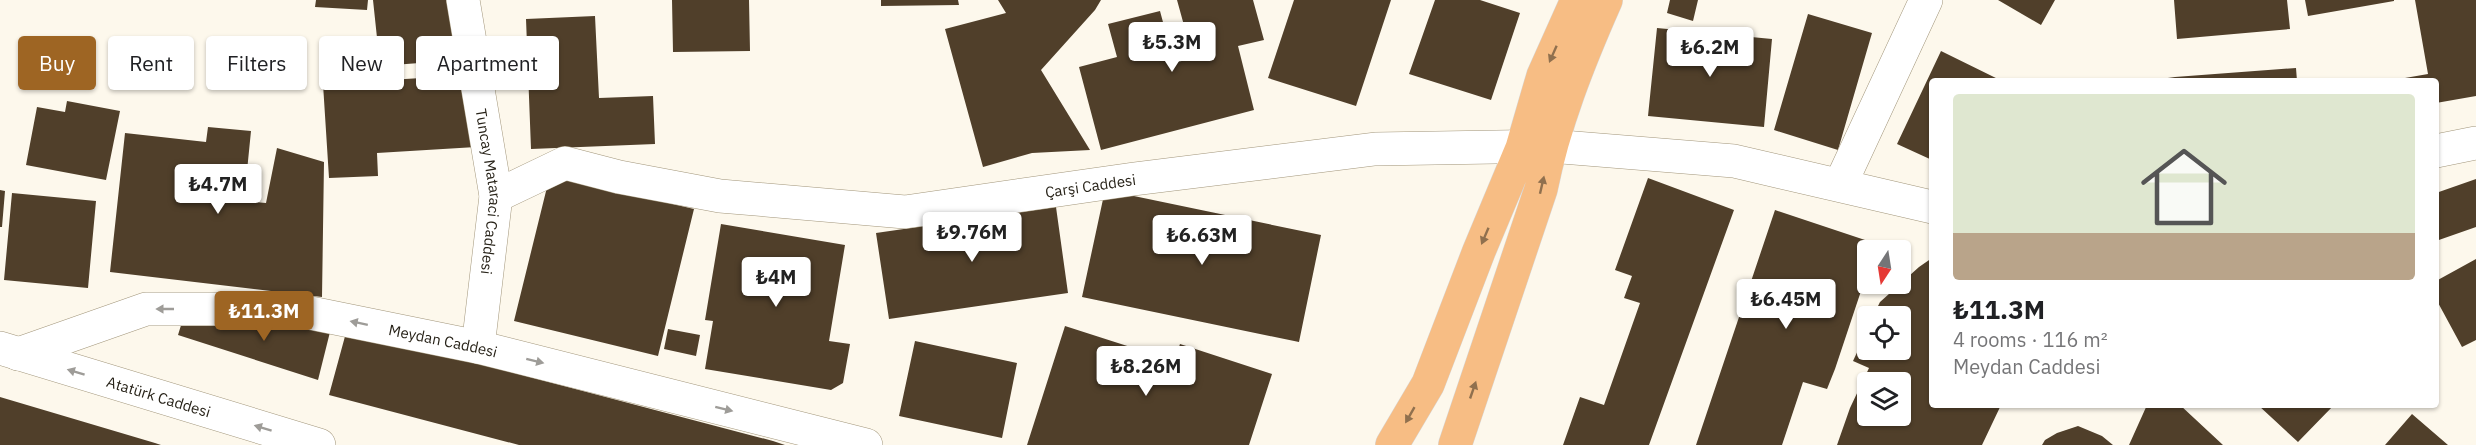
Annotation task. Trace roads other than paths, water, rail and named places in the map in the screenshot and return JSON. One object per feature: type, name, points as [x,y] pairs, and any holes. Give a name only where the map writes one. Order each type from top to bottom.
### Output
[{"type":"main road","points":[[1455,445],[1541,189],[1536,147],[1543,76],[1577,0]]},
{"type":"main road","points":[[1392,445],[1428,384],[1479,251],[1536,147],[1606,0]]},
{"type":"street","name":"Tuncay Mataraci Caddesi","points":[[463,0],[496,196],[478,347]]},
{"type":"street","points":[[1840,185],[1926,0]]},
{"type":"street","points":[[2439,149],[2476,143]]},
{"type":"street","name":"Çarşi Caddesi","points":[[496,196],[565,163],[619,177],[720,196],[905,212],[1134,179],[1375,149],[1536,147],[1734,161],[1929,206]]},
{"type":"street","name":"Meydan Caddesi","points":[[9,351],[147,309],[291,309],[478,347],[866,445]]},
{"type":"street","name":"Atatürk Caddesi","points":[[9,351],[319,445]]}]
